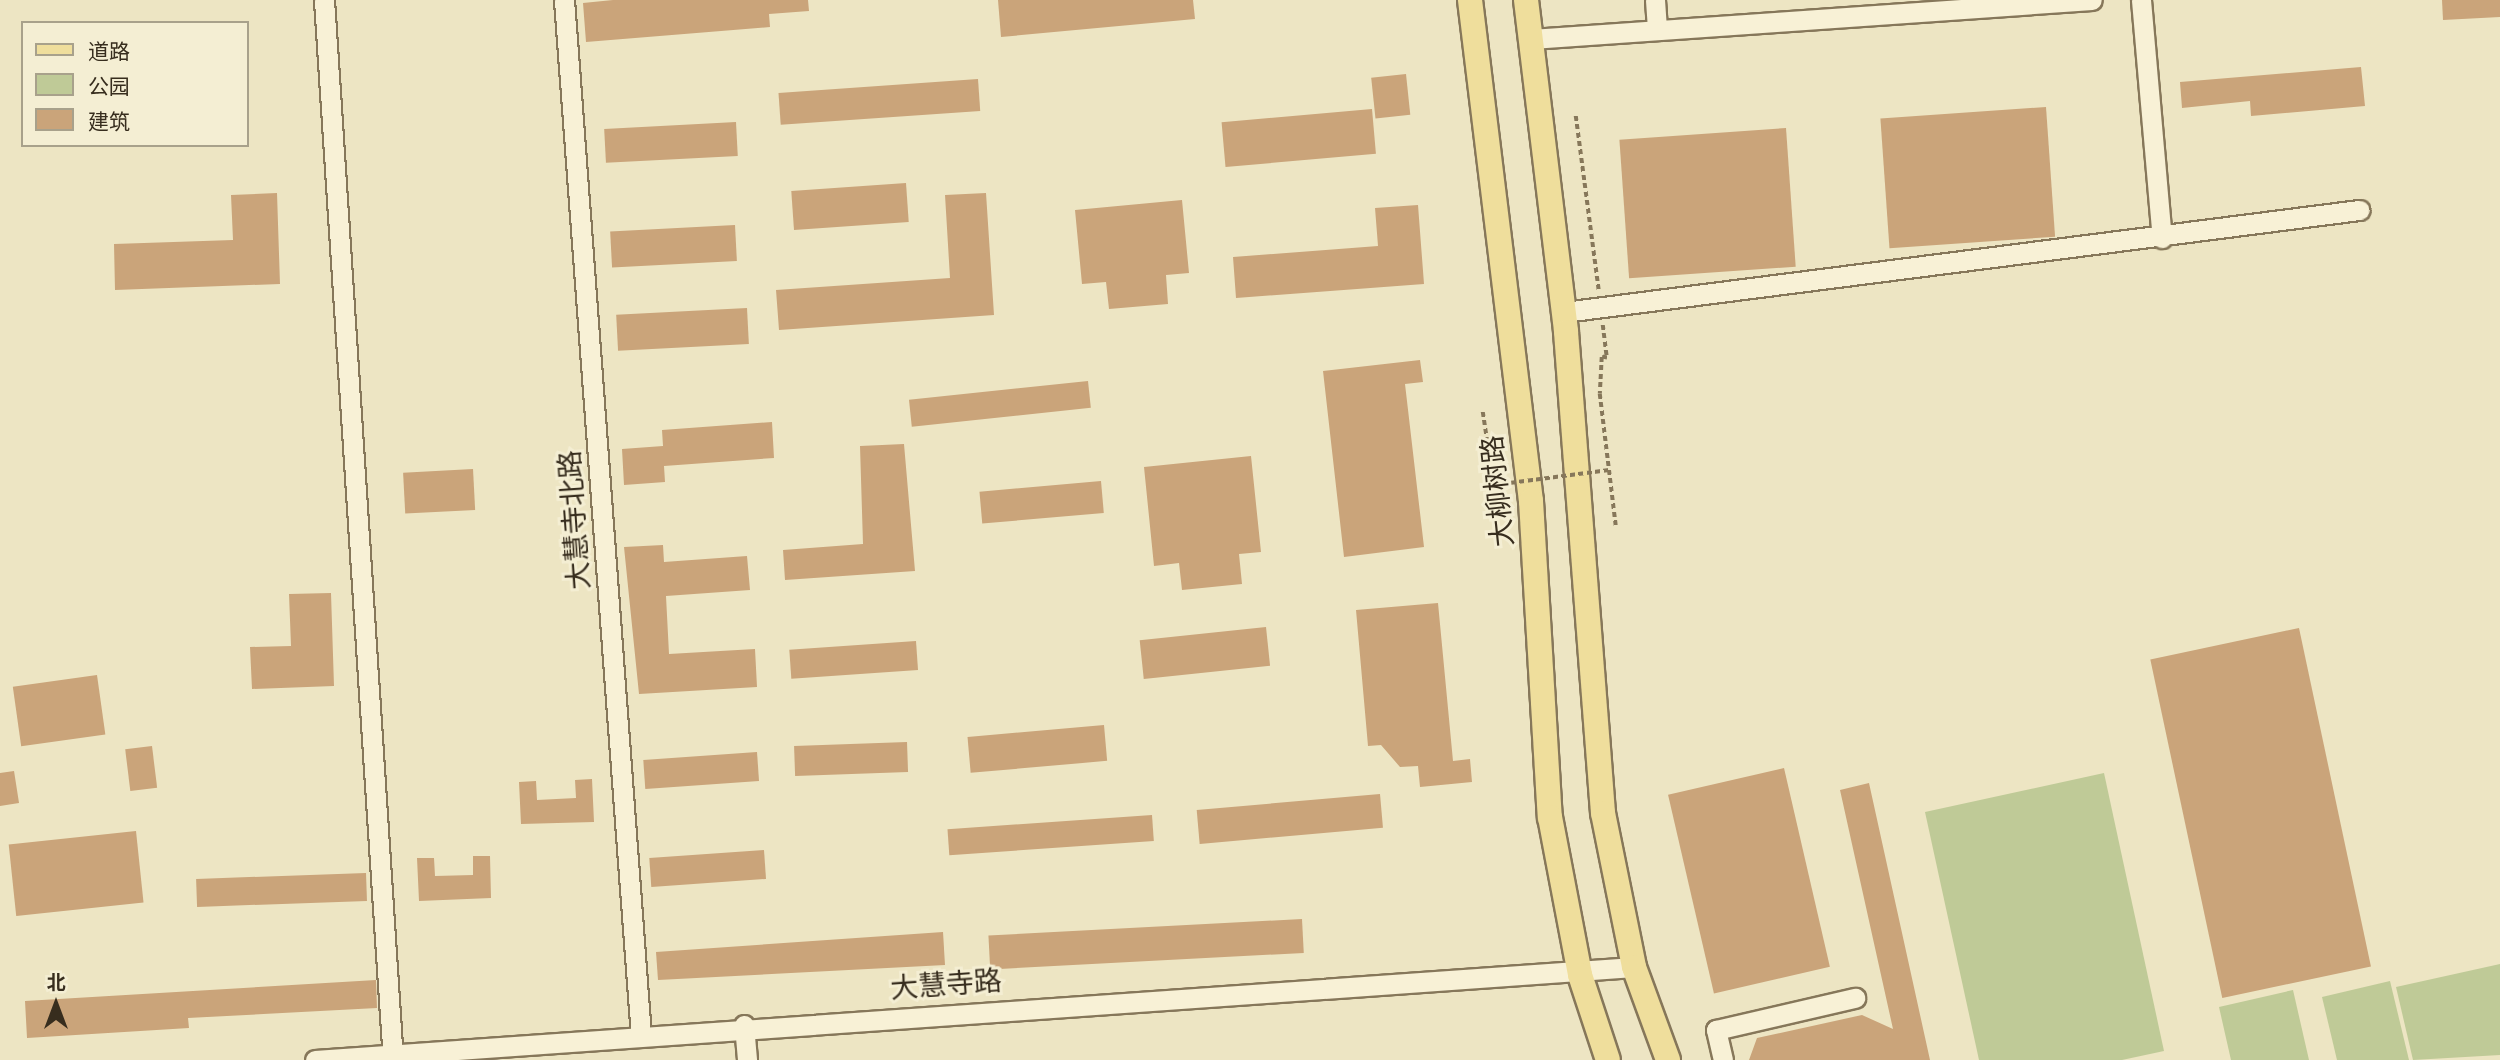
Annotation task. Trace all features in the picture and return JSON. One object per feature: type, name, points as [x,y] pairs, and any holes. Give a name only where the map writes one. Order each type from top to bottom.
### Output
[{"type":"main road","name":"大柳树路","points":[[1470,0],[1531,501],[1550,817],[1580,975],[1608,1060]]},
{"type":"main road","points":[[1526,0],[1564,312],[1604,813],[1634,967],[1668,1060]]},
{"type":"street","points":[[324,0],[393,1057]]},
{"type":"street","name":"大慧寺北路","points":[[564,0],[641,1035]]},
{"type":"street","points":[[1655,0],[1657,30]]},
{"type":"street","points":[[1531,39],[1966,4],[2092,0]]},
{"type":"street","points":[[2141,0],[2162,239]]},
{"type":"street","points":[[1564,312],[2162,239],[2359,211]]},
{"type":"street","name":"大慧寺路","points":[[315,1060],[393,1057],[744,1025],[1580,975],[1634,967]]},
{"type":"street","points":[[1723,1060],[1716,1030],[1855,998]]},
{"type":"street","points":[[744,1025],[747,1060]]},
{"type":"path","points":[[1576,116],[1608,358],[1602,357],[1600,394],[1616,526]]},
{"type":"path","points":[[1483,412],[1494,485],[1609,470]]},
{"type":"green space","points":[[2104,773],[2164,1051],[2122,1060],[1979,1060],[1925,812]]},
{"type":"green space","points":[[2500,964],[2500,1055],[2413,1060],[2396,987]]},
{"type":"green space","points":[[2390,981],[2409,1060],[2337,1060],[2322,997]]},
{"type":"green space","points":[[2293,990],[2309,1060],[2231,1060],[2219,1007]]},
{"type":"building","points":[[613,0],[808,0],[809,11],[769,14],[770,27],[586,42],[583,3]]},
{"type":"building","points":[[998,0],[1193,0],[1195,19],[1001,37]]},
{"type":"building","points":[[2442,0],[2500,0],[2500,17],[2443,20]]},
{"type":"building","points":[[2361,67],[2365,106],[2251,116],[2250,101],[2182,108],[2180,82]]},
{"type":"building","points":[[1406,74],[1410,115],[1375,118],[1371,78]]},
{"type":"building","points":[[978,79],[980,111],[781,125],[778,93]]},
{"type":"building","points":[[2046,107],[2055,237],[1889,248],[1880,119]]},
{"type":"building","points":[[1372,109],[1376,154],[1225,167],[1222,122]]},
{"type":"building","points":[[736,122],[738,156],[606,163],[604,129]]},
{"type":"building","points":[[1786,128],[1796,267],[1629,278],[1619,140]]},
{"type":"building","points":[[906,183],[909,222],[794,230],[791,191]]},
{"type":"building","points":[[277,193],[280,284],[115,290],[114,244],[233,240],[231,195]]},
{"type":"building","points":[[986,193],[994,315],[779,330],[776,290],[950,278],[945,195]]},
{"type":"building","points":[[1182,200],[1189,273],[1166,275],[1168,304],[1109,309],[1106,282],[1082,284],[1075,210]]},
{"type":"building","points":[[1418,205],[1424,284],[1236,298],[1233,257],[1378,246],[1375,208]]},
{"type":"building","points":[[735,225],[737,261],[612,267],[610,232]]},
{"type":"building","points":[[747,308],[749,344],[618,351],[616,315]]},
{"type":"building","points":[[1420,360],[1423,382],[1405,384],[1424,547],[1344,557],[1323,371]]},
{"type":"building","points":[[1088,381],[1091,408],[912,427],[909,400]]},
{"type":"building","points":[[772,422],[774,458],[664,466],[665,482],[624,485],[622,449],[663,446],[662,430]]},
{"type":"building","points":[[904,444],[915,571],[785,580],[783,550],[863,544],[860,446]]},
{"type":"building","points":[[1251,456],[1261,552],[1239,554],[1242,584],[1182,590],[1179,563],[1154,566],[1144,467]]},
{"type":"building","points":[[473,469],[475,510],[405,514],[403,473]]},
{"type":"building","points":[[1101,481],[1104,513],[982,524],[979,492]]},
{"type":"building","points":[[663,545],[664,562],[747,556],[750,590],[666,596],[669,654],[755,649],[757,687],[639,694],[624,547]]},
{"type":"building","points":[[331,593],[334,686],[252,689],[250,647],[291,646],[289,594]]},
{"type":"building","points":[[1438,603],[1453,761],[1470,759],[1472,782],[1420,787],[1418,766],[1400,767],[1381,745],[1368,746],[1356,610]]},
{"type":"building","points":[[1266,627],[1270,666],[1144,679],[1140,640]]},
{"type":"building","points":[[2299,628],[2371,966],[2222,998],[2150,660]]},
{"type":"building","points":[[916,641],[918,670],[791,679],[789,650]]},
{"type":"building","points":[[97,675],[105,734],[21,746],[13,687]]},
{"type":"building","points":[[1104,725],[1107,761],[971,773],[968,737]]},
{"type":"building","points":[[907,742],[908,772],[795,776],[794,746]]},
{"type":"building","points":[[152,746],[157,788],[130,791],[125,749]]},
{"type":"building","points":[[757,752],[759,781],[645,789],[643,760]]},
{"type":"building","points":[[1784,768],[1830,967],[1714,994],[1668,795]]},
{"type":"building","points":[[14,771],[19,803],[0,806],[0,773]]},
{"type":"building","points":[[592,779],[594,822],[521,824],[519,782],[536,781],[537,800],[576,798],[575,780]]},
{"type":"building","points":[[1869,783],[1930,1060],[1749,1060],[1757,1038],[1862,1015],[1893,1029],[1840,790]]},
{"type":"building","points":[[1380,794],[1383,828],[1200,844],[1197,810]]},
{"type":"building","points":[[1152,815],[1154,841],[949,855],[947,829]]},
{"type":"building","points":[[136,831],[144,903],[16,916],[9,844]]},
{"type":"building","points":[[764,850],[766,879],[651,887],[649,858]]},
{"type":"building","points":[[473,856],[490,856],[491,898],[419,901],[417,858],[434,858],[435,876],[473,875]]},
{"type":"building","points":[[366,873],[367,901],[197,907],[196,879]]},
{"type":"building","points":[[1302,919],[1304,953],[990,969],[988,935]]},
{"type":"building","points":[[943,932],[945,965],[658,980],[656,952]]},
{"type":"building","points":[[376,980],[377,1008],[188,1018],[189,1028],[27,1038],[25,1001]]}]
